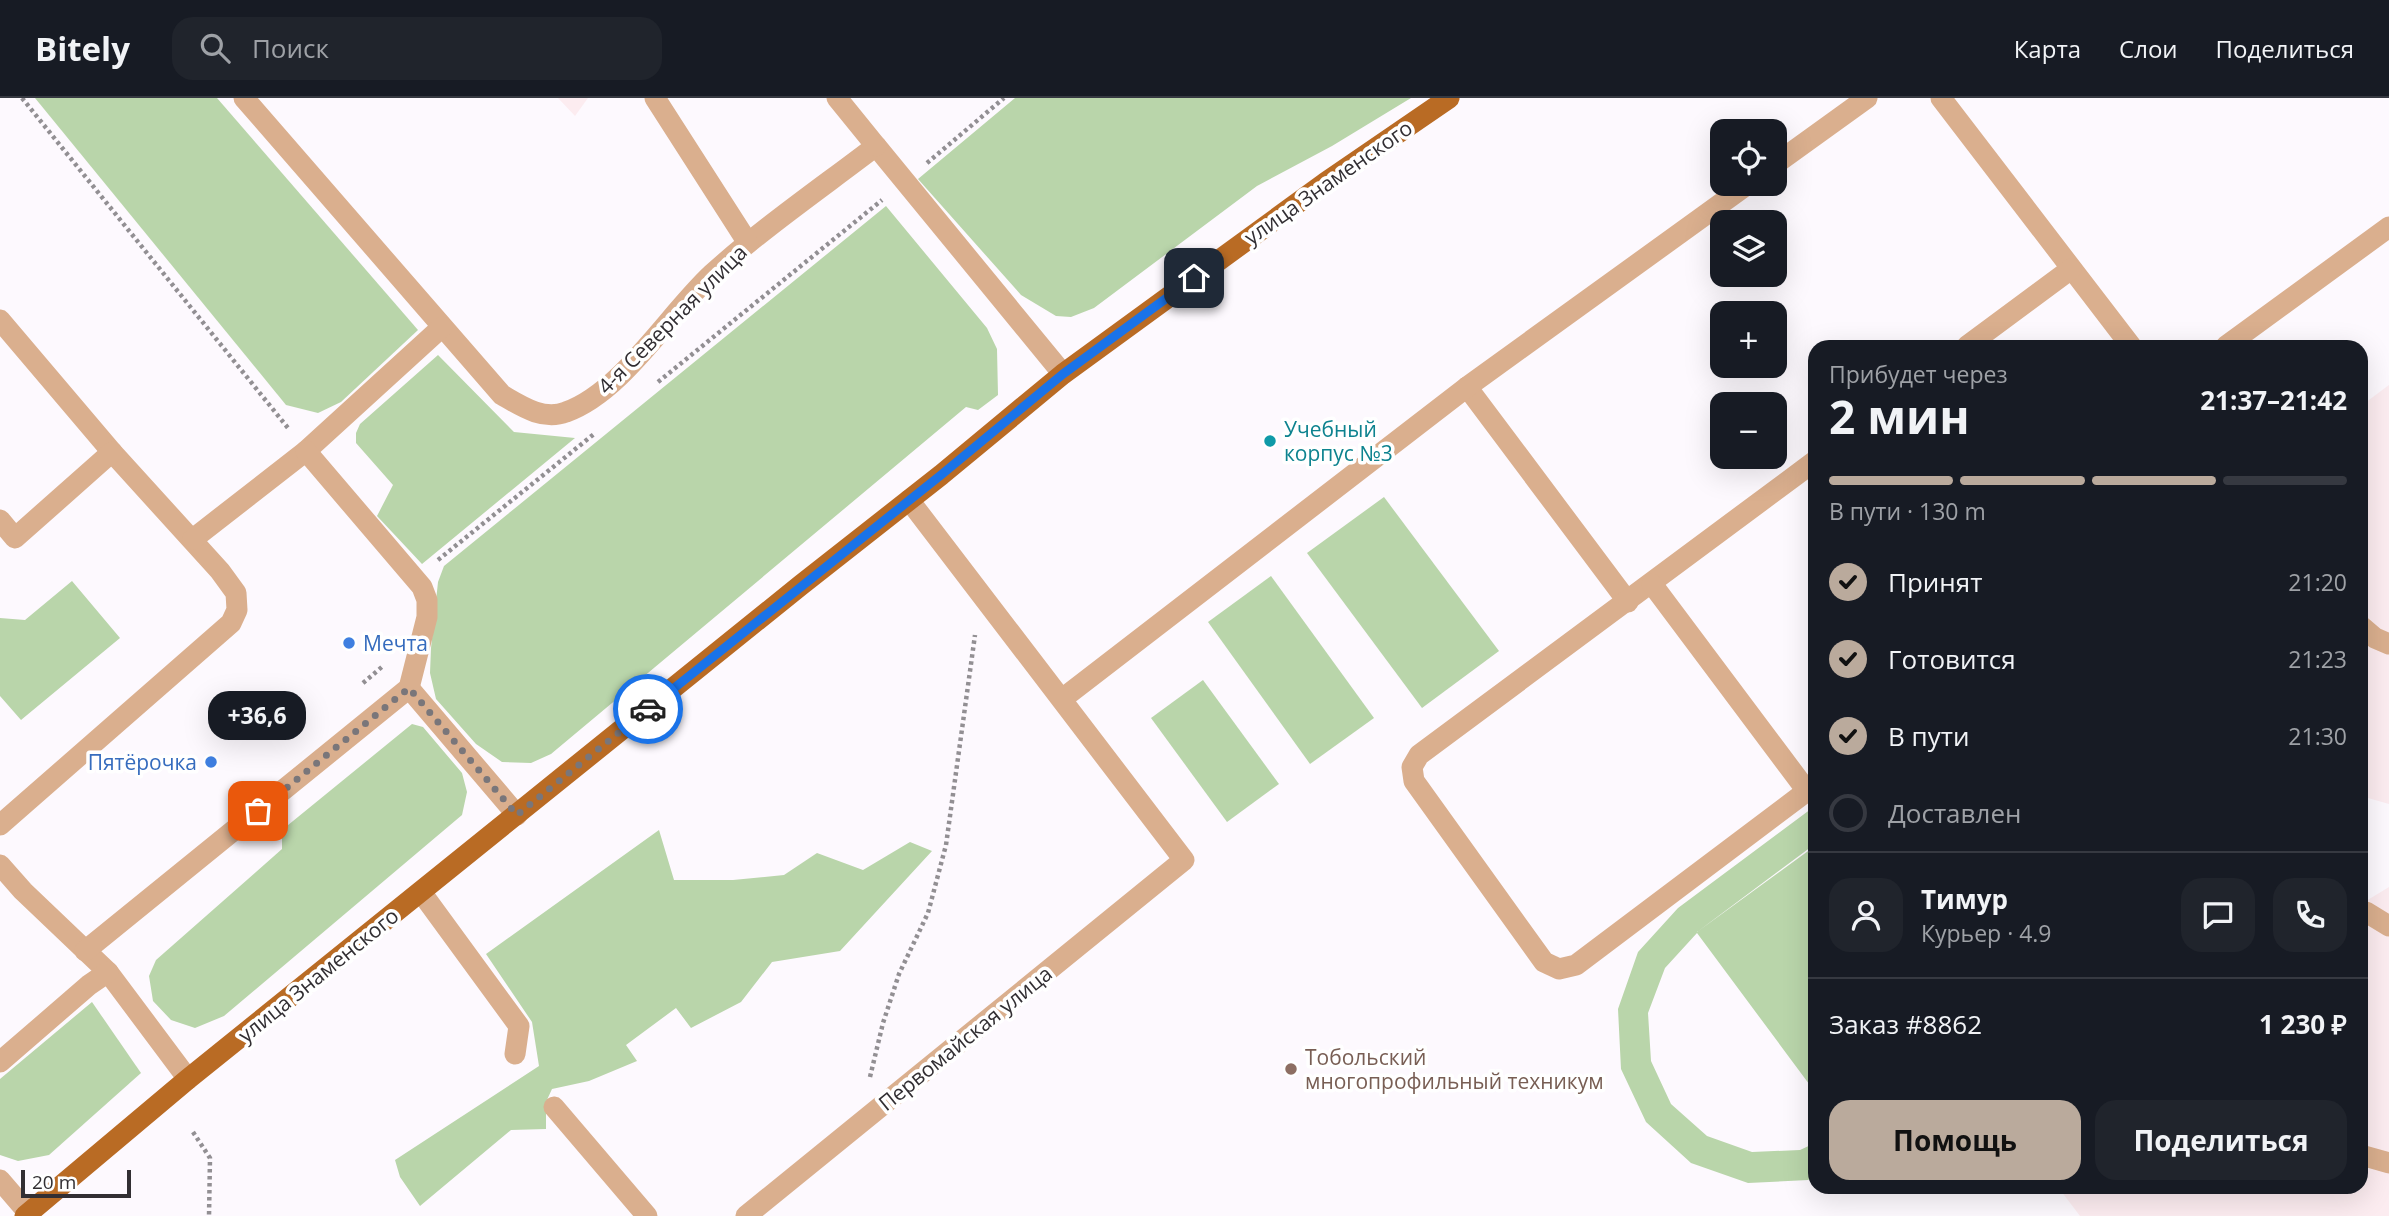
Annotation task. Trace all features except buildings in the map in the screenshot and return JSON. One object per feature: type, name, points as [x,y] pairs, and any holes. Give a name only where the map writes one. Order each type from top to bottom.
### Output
[{"type":"main road","name":"улица Знаменского","points":[[28,1215],[188,1079],[1063,374],[1325,183],[1449,98]]},
{"type":"street","name":"4-я Северная улица","points":[[244,98],[502,394],[531,412],[563,414],[587,402],[614,382],[711,276],[748,243],[876,146]]},
{"type":"street","points":[[655,98],[748,243]]},
{"type":"street","points":[[837,98],[1063,374]]},
{"type":"street","points":[[1787,156],[1867,98]]},
{"type":"street","points":[[1941,98],[2126,340]]},
{"type":"street","points":[[909,500],[1062,699],[1467,387],[1731,196]]},
{"type":"street","points":[[2234,340],[2389,227]]},
{"type":"street","points":[[1975,340],[2071,269]]},
{"type":"street","points":[[0,320],[112,452],[193,539],[236,593],[237,610],[231,623],[0,825]]},
{"type":"street","points":[[193,539],[306,451],[442,327]]},
{"type":"street","points":[[1467,387],[1628,602]]},
{"type":"street","points":[[85,951],[409,688],[427,617],[427,600],[422,587],[306,451]]},
{"type":"street","points":[[0,520],[15,538],[112,452]]},
{"type":"street","points":[[1808,466],[1419,755],[1412,767],[1414,781],[1544,962],[1559,969],[1576,965],[1808,790]]},
{"type":"street","points":[[1652,584],[1808,784]]},
{"type":"street","points":[[2368,632],[2389,644]]},
{"type":"street","points":[[409,688],[517,815]]},
{"type":"street","name":"Первомайская улица","points":[[746,1216],[1184,860],[1062,699]]},
{"type":"street","points":[[0,865],[108,972],[188,1079]]},
{"type":"street","points":[[421,892],[520,1026],[515,1054]]},
{"type":"street","points":[[2368,913],[2389,926]]},
{"type":"street","points":[[0,1062],[89,985],[108,972]]},
{"type":"street","points":[[554,1107],[647,1216]]},
{"type":"street","points":[[2368,1157],[2389,1163]]},
{"type":"street","points":[[0,1180],[28,1215]]},
{"type":"path","points":[[22,98],[306,451]]},
{"type":"path","points":[[927,163],[1004,98]]},
{"type":"path","points":[[860,1124],[883,1023],[899,974],[929,913],[946,845],[982,593]]},
{"type":"path","points":[[193,1132],[210,1158],[209,1216]]},
{"type":"shaded area","points":[[558,98],[588,98],[575,116]]},
{"type":"shaded area","points":[[2389,385],[2389,804],[2368,798],[2368,401]]},
{"type":"shaded area","points":[[2389,887],[2389,1216],[2080,1216],[2063,1194],[2368,1194],[2368,900]]},
{"type":"green space","points":[[35,98],[217,98],[418,330],[341,402],[318,413],[286,405]]},
{"type":"green space","points":[[1015,98],[1411,98],[1332,146],[1257,186],[1094,308],[1071,317],[1056,316],[1021,295],[918,179]]},
{"type":"green space","points":[[886,206],[987,328],[997,349],[998,395],[978,410],[966,407],[551,754],[531,763],[502,762],[476,744],[436,699],[430,673],[438,582],[444,566]]},
{"type":"green space","points":[[438,355],[514,432],[575,438],[422,564],[377,516],[393,485],[356,443],[356,433],[360,424]]},
{"type":"green space","points":[[1384,497],[1499,651],[1422,708],[1307,553]]},
{"type":"green space","points":[[1271,576],[1374,718],[1310,764],[1208,622]]},
{"type":"green space","points":[[72,581],[120,638],[21,720],[0,696],[0,618],[25,620]]},
{"type":"green space","points":[[1203,680],[1279,784],[1227,822],[1151,718]]},
{"type":"green space","points":[[412,724],[423,727],[462,773],[467,792],[462,815],[224,1016],[195,1028],[171,1020],[153,1001],[149,976],[156,960],[282,849],[282,830]]},
{"type":"green space","points":[[1808,811],[1808,849],[1697,932],[1808,851],[1808,1083],[1697,933],[1665,968],[1648,1013],[1651,1061],[1671,1104],[1707,1136],[1752,1152],[1800,1150],[1808,1146],[1808,1180],[1748,1183],[1691,1163],[1646,1122],[1621,1069],[1618,1009],[1638,952],[1678,908]]},
{"type":"green space","points":[[659,830],[674,880],[733,880],[784,875],[817,853],[863,870],[910,842],[932,851],[840,951],[772,962],[741,1002],[691,1028],[676,1008],[626,1045],[637,1061],[589,1081],[552,1089],[546,1102],[546,1129],[511,1130],[420,1206],[400,1177],[395,1160],[539,1066],[532,1022],[486,954]]},
{"type":"green space","points":[[92,1002],[141,1073],[49,1155],[18,1161],[0,1155],[0,1079]]},
{"type":"way so far","points":[[258,811],[409,688],[517,815],[648,709]]},
{"type":"place","name":"Учебный корпус №3","points":[[1270,441]]},
{"type":"place","name":"Мечта","points":[[349,643]]},
{"type":"place","name":"Пятёрочка","points":[[211,762]]},
{"type":"place","name":"+36,6","points":[[258,811]]},
{"type":"place","name":"Тобольский многопрофильный техникум","points":[[1291,1069]]},
{"type":"route","points":[[648,709],[1063,374],[1194,278]]}]
